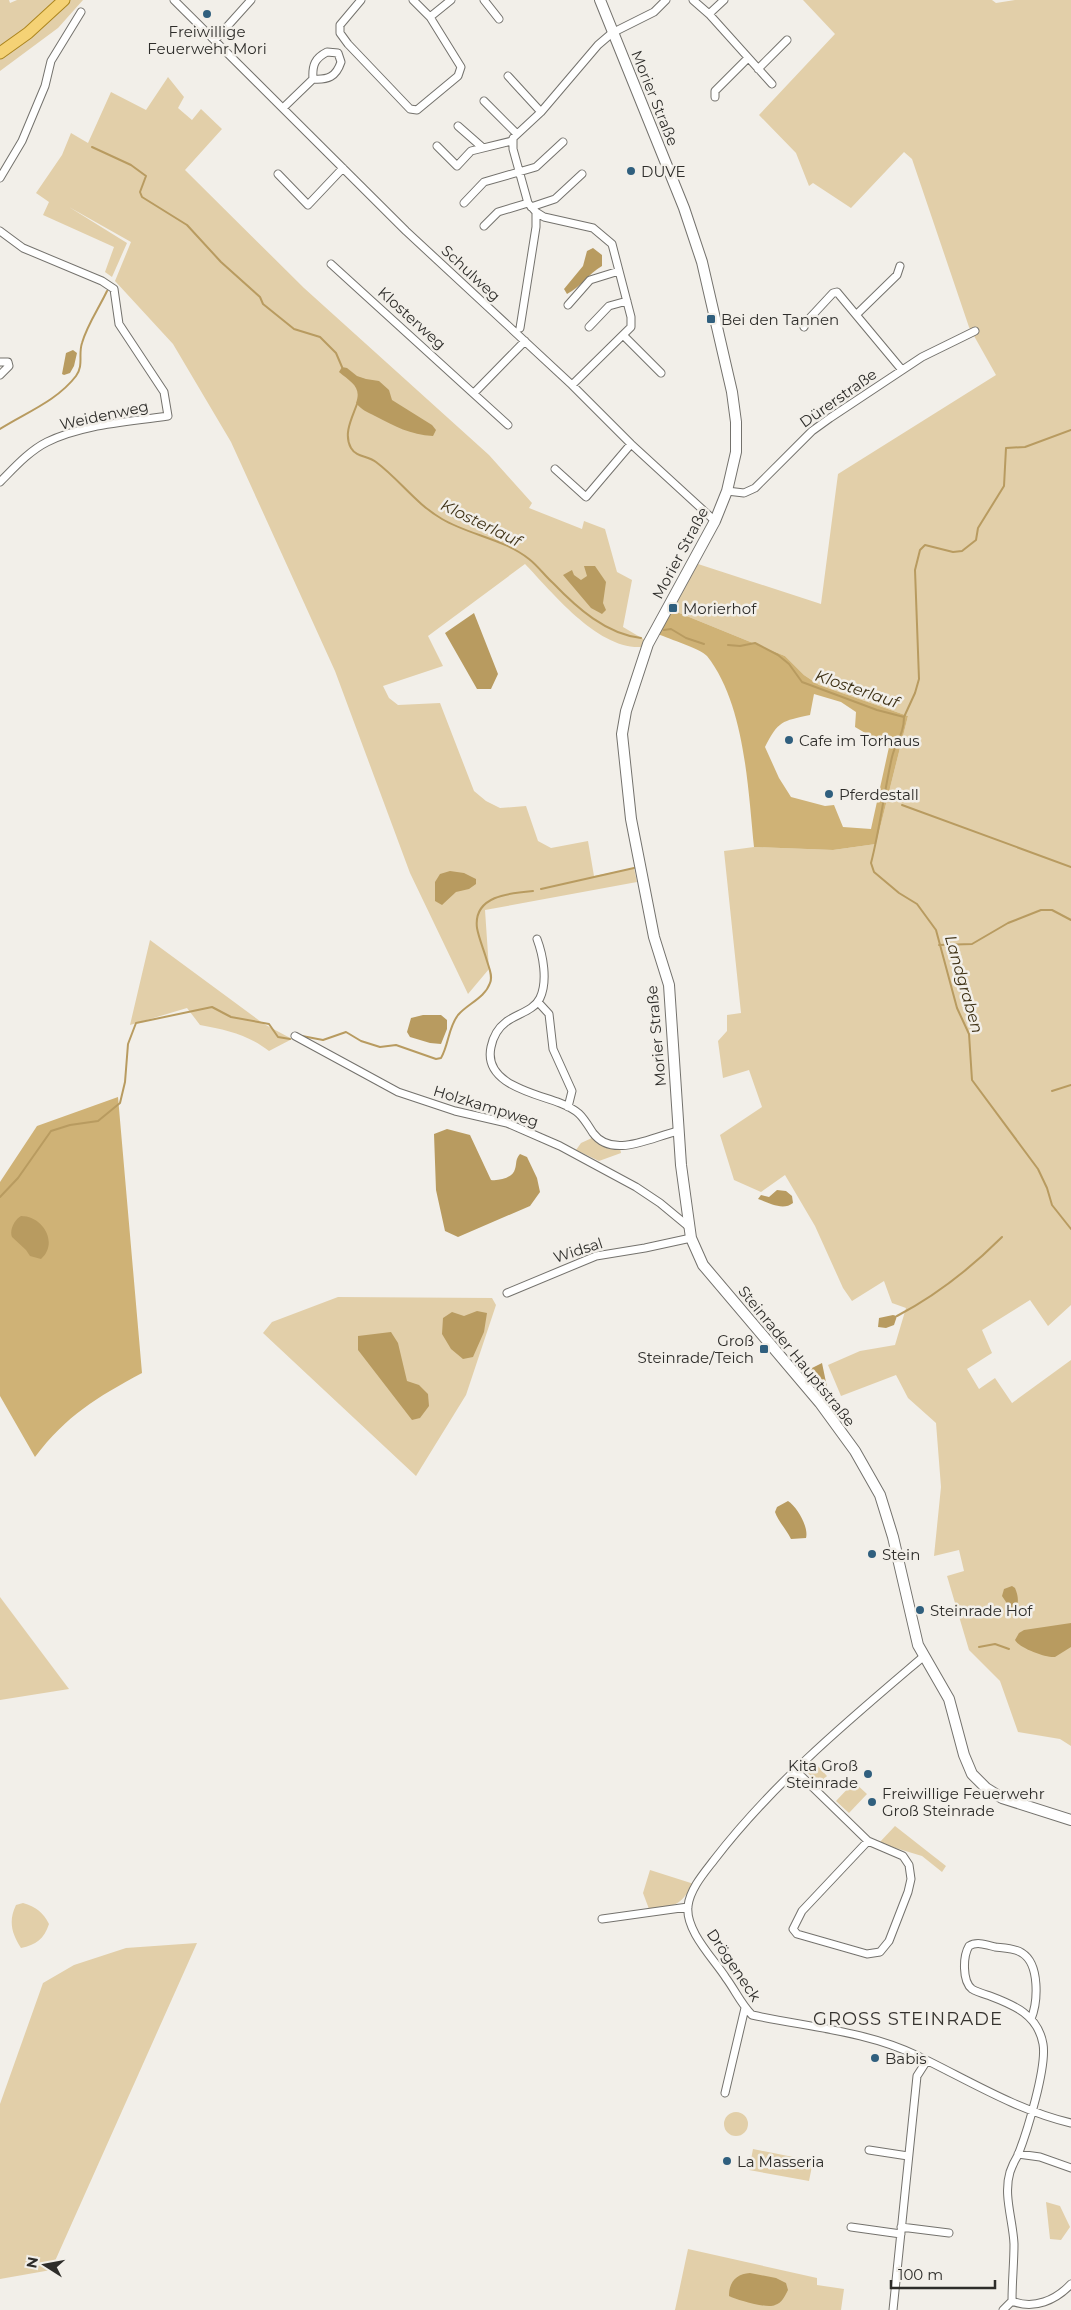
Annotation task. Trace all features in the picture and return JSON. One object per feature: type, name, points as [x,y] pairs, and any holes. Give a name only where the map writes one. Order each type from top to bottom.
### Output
[{"type":"main road","points":[[0,53],[28,32],[64,0]]},
{"type":"main road","name":"Morier Straße","points":[[600,0],[684,208],[705,271],[732,392],[736,422],[736,452],[727,490],[715,521],[648,644],[626,711],[622,734],[631,819],[654,936],[669,985],[679,1131]]},
{"type":"main road","name":"Steinrader Hauptstraße","points":[[679,1131],[690,1232],[703,1265],[820,1402],[866,1469],[880,1495],[894,1537],[918,1645],[948,1699],[964,1755],[972,1774],[986,1788],[1002,1798],[1071,1820]]},
{"type":"street","name":"Schulweg","points":[[174,0],[406,231],[715,521]]},
{"type":"street","points":[[215,40],[251,0]]},
{"type":"street","points":[[361,0],[340,25],[340,33],[348,44],[410,109],[417,110],[423,107],[458,76],[461,67],[430,17],[413,0]]},
{"type":"street","points":[[430,17],[451,0]]},
{"type":"street","points":[[484,0],[499,19]]},
{"type":"street","points":[[437,146],[457,166],[471,152],[512,141],[541,112],[598,45],[612,33],[654,12],[666,0]]},
{"type":"street","points":[[693,0],[709,14],[772,84]]},
{"type":"street","points":[[709,14],[724,0]]},
{"type":"street","points":[[0,178],[22,141],[45,86],[51,61],[81,12]]},
{"type":"street","points":[[758,69],[787,40]]},
{"type":"street","points":[[284,108],[313,79],[315,62],[318,57],[327,52],[338,53],[348,44]]},
{"type":"street","points":[[313,79],[325,80],[335,76],[341,62],[338,53]]},
{"type":"street","points":[[715,97],[715,92],[748,58]]},
{"type":"street","points":[[508,76],[541,112]]},
{"type":"street","points":[[484,101],[517,134]]},
{"type":"street","points":[[458,126],[483,148]]},
{"type":"street","points":[[512,141],[519,172],[532,207],[536,227],[520,328]]},
{"type":"street","points":[[464,203],[484,182],[540,165],[563,142]]},
{"type":"street","points":[[278,174],[308,205],[344,168]]},
{"type":"street","points":[[484,226],[498,212],[532,207],[555,200],[582,174]]},
{"type":"street","points":[[532,207],[544,218],[593,228],[612,244],[631,317],[631,327],[572,385]]},
{"type":"street","name":"Weidenweg","points":[[0,231],[23,248],[102,281],[114,288],[118,324],[164,392],[168,416],[82,430],[47,442],[28,455],[1,483]]},
{"type":"street","name":"Klosterweg","points":[[331,264],[508,425]]},
{"type":"street","points":[[856,314],[897,276],[900,266]]},
{"type":"street","points":[[568,305],[590,280],[619,271]]},
{"type":"street","points":[[804,327],[807,320],[833,293],[837,292],[902,370]]},
{"type":"street","points":[[589,327],[609,306],[627,301]]},
{"type":"street","name":"Dürerstraße","points":[[727,490],[744,493],[755,488],[812,431],[902,370],[975,332]]},
{"type":"street","points":[[623,334],[661,373]]},
{"type":"street","points":[[474,394],[525,341]]},
{"type":"street","points":[[0,362],[8,362],[9,366],[0,375]]},
{"type":"street","points":[[555,469],[586,497],[631,444]]},
{"type":"street","points":[[536,939],[542,951],[544,979],[542,994],[538,1002],[510,1019],[498,1029],[492,1043],[490,1062],[496,1074],[506,1082],[568,1107],[583,1116],[599,1139],[613,1145],[626,1145],[679,1131]]},
{"type":"street","points":[[538,1002],[549,1014],[553,1049],[572,1091],[568,1107]]},
{"type":"street","name":"Holzkampweg","points":[[295,1036],[398,1092],[456,1111],[507,1124],[560,1146],[636,1186],[660,1203],[690,1232]]},
{"type":"street","name":"Widsal","points":[[507,1293],[596,1256],[645,1248],[690,1232]]},
{"type":"street","points":[[602,1919],[688,1907],[691,1895],[702,1877],[746,1822],[829,1736],[923,1657]]},
{"type":"street","points":[[795,1770],[868,1841],[903,1856],[909,1865],[910,1879],[908,1892],[889,1941],[880,1952],[867,1954],[797,1934],[793,1929],[802,1911],[868,1841]]},
{"type":"street","name":"Drögeneck","points":[[688,1907],[696,1936],[726,1976],[745,2008],[752,2015],[878,2041],[920,2057],[926,2062],[946,2070],[985,2092],[1071,2123]]},
{"type":"street","points":[[1003,2310],[1012,2300],[1014,2244],[1008,2194],[1010,2173],[1018,2154],[1031,2110],[1044,2057],[1041,2038],[1031,2019],[1017,2007],[970,1987],[964,1964],[966,1951],[969,1946],[981,1944],[1016,1950],[1028,1958],[1034,1972],[1037,1995],[1036,2007],[1031,2019]]},
{"type":"street","points":[[725,2093],[745,2008]]},
{"type":"street","points":[[892,2310],[917,2076],[926,2062]]},
{"type":"street","points":[[869,2150],[908,2156]]},
{"type":"street","points":[[1018,2154],[1040,2157],[1071,2168]]},
{"type":"street","points":[[851,2226],[949,2233]]},
{"type":"street","points":[[1012,2300],[1019,2305],[1042,2305],[1055,2298],[1071,2284]]},
{"type":"shaded area","points":[[0,0],[9,0],[10,3],[17,0],[83,0],[58,28],[0,71]]},
{"type":"shaded area","points":[[803,0],[992,0],[996,3],[1015,0],[1071,0],[1071,1305],[1048,1326],[1030,1300],[982,1330],[992,1353],[967,1369],[979,1389],[995,1378],[1012,1403],[1071,1360],[1071,1746],[1060,1739],[1018,1732],[1000,1681],[969,1650],[947,1576],[964,1571],[959,1550],[934,1556],[941,1487],[936,1423],[908,1398],[896,1375],[841,1396],[828,1365],[860,1351],[895,1345],[906,1308],[892,1303],[884,1281],[852,1301],[843,1288],[815,1226],[785,1175],[761,1192],[734,1180],[720,1135],[762,1107],[749,1070],[723,1078],[718,1041],[727,1031],[727,1015],[741,1013],[724,851],[754,847],[833,850],[876,844],[908,716],[819,685],[804,675],[785,656],[672,610],[698,564],[821,604],[838,474],[996,375],[969,327],[912,159],[904,152],[851,208],[813,183],[809,186],[796,153],[759,115],[835,34]]},
{"type":"shaded area","points":[[168,77],[184,97],[178,108],[192,120],[201,109],[222,129],[185,170],[304,288],[489,455],[532,503],[529,508],[582,529],[584,521],[605,529],[617,572],[632,580],[623,627],[645,640],[642,647],[625,645],[593,630],[563,604],[525,564],[428,636],[443,666],[383,686],[389,698],[398,705],[440,703],[474,791],[486,801],[500,808],[526,806],[538,841],[551,848],[588,841],[594,876],[634,868],[637,882],[485,910],[489,969],[468,994],[410,873],[335,671],[231,442],[173,344],[115,281],[131,242],[69,207],[127,243],[112,277],[105,272],[114,247],[43,215],[49,202],[36,193],[62,155],[71,133],[88,143],[111,92],[146,110]]},
{"type":"shaded area","points":[[593,248],[602,255],[602,266],[567,294],[564,289],[583,266],[587,251]]},
{"type":"shaded area","points":[[73,350],[77,353],[74,366],[70,373],[64,375],[62,374],[66,353]]},
{"type":"shaded area","points":[[342,367],[347,368],[357,376],[379,381],[389,390],[392,400],[432,425],[436,430],[433,436],[417,434],[403,429],[363,409],[356,403],[358,393],[354,385],[339,372]]},
{"type":"shaded area","points":[[584,566],[595,566],[606,582],[603,603],[606,610],[602,614],[591,608],[563,575],[572,570],[574,575],[581,580],[587,576]]},
{"type":"shaded area","points":[[672,610],[785,656],[804,675],[819,685],[908,716],[876,844],[833,850],[754,847],[747,774],[737,722],[730,698],[720,676],[704,653],[658,634]],"holes":[[[814,694],[841,702],[856,712],[855,727],[889,747],[871,829],[843,827],[834,805],[825,806],[791,797],[779,778],[765,747],[774,732],[782,724],[810,715]]]},
{"type":"shaded area","points":[[474,613],[498,674],[491,689],[477,689],[445,633]]},
{"type":"shaded area","points":[[450,871],[464,873],[476,879],[476,884],[469,889],[456,892],[442,905],[435,901],[435,882],[440,874]]},
{"type":"shaded area","points":[[150,940],[264,1024],[292,1039],[269,1051],[253,1040],[227,1031],[200,1025],[187,1008],[130,1025]]},
{"type":"shaded area","points":[[423,1015],[441,1015],[447,1020],[447,1029],[441,1044],[410,1037],[407,1032],[411,1018]]},
{"type":"shaded area","points":[[118,1097],[142,1373],[96,1399],[83,1409],[47,1442],[35,1457],[0,1396],[0,1182],[37,1126]]},
{"type":"shaded area","points":[[447,1129],[470,1135],[491,1180],[509,1177],[514,1172],[520,1154],[527,1157],[537,1178],[540,1192],[530,1206],[458,1237],[445,1231],[436,1190],[434,1134]]},
{"type":"shaded area","points":[[594,1137],[620,1148],[621,1153],[599,1161],[576,1150],[581,1143]]},
{"type":"shaded area","points":[[777,1190],[786,1191],[792,1196],[793,1203],[780,1206],[758,1199],[761,1195],[769,1197]]},
{"type":"shaded area","points":[[21,1216],[36,1220],[46,1232],[49,1246],[41,1259],[30,1256],[12,1237],[13,1225]]},
{"type":"shaded area","points":[[338,1297],[492,1298],[496,1305],[466,1395],[416,1476],[263,1333],[272,1322]]},
{"type":"shaded area","points":[[477,1311],[487,1313],[484,1332],[473,1357],[463,1359],[451,1349],[442,1334],[443,1318],[452,1312],[464,1316]]},
{"type":"shaded area","points":[[897,1316],[894,1325],[886,1328],[878,1327],[879,1318]]},
{"type":"shaded area","points":[[391,1332],[398,1343],[407,1381],[419,1385],[428,1394],[429,1406],[420,1418],[412,1420],[358,1350],[358,1336]]},
{"type":"shaded area","points":[[822,1363],[827,1387],[824,1389],[811,1376],[808,1370]]},
{"type":"shaded area","points":[[788,1501],[802,1518],[806,1528],[806,1538],[791,1539],[776,1515],[777,1507]]},
{"type":"shaded area","points":[[1012,1586],[1015,1588],[1018,1598],[1018,1604],[1014,1612],[1009,1611],[1008,1605],[1002,1596],[1004,1589]]},
{"type":"shaded area","points":[[0,1597],[69,1689],[0,1700]]},
{"type":"shaded area","points":[[1071,1623],[1071,1647],[1055,1657],[1033,1652],[1015,1640],[1019,1633],[1024,1630]]},
{"type":"shaded area","points":[[815,1763],[827,1776],[819,1784],[806,1771]]},
{"type":"shaded area","points":[[854,1782],[867,1794],[849,1813],[836,1801]]},
{"type":"shaded area","points":[[895,1826],[946,1866],[942,1872],[922,1856],[879,1843]]},
{"type":"shaded area","points":[[650,1870],[694,1884],[676,1904],[649,1909],[643,1893]]},
{"type":"shaded area","points":[[23,1903],[39,1910],[49,1924],[45,1934],[39,1940],[21,1948],[13,1932],[12,1916],[16,1905]]},
{"type":"shaded area","points":[[197,1943],[51,2270],[0,2279],[0,2104],[43,1983],[74,1965],[126,1948]]},
{"type":"shaded area","points":[[736,2112],[744,2116],[748,2124],[744,2132],[736,2136],[728,2132],[724,2124],[728,2116]]},
{"type":"shaded area","points":[[753,2149],[813,2161],[809,2181],[749,2170]]},
{"type":"shaded area","points":[[1046,2202],[1060,2206],[1070,2227],[1061,2240],[1050,2239]]},
{"type":"shaded area","points":[[688,2249],[817,2278],[817,2285],[844,2289],[841,2310],[675,2310]]},
{"type":"shaded area","points":[[750,2273],[776,2278],[786,2283],[788,2290],[781,2301],[775,2305],[766,2306],[745,2302],[729,2296],[732,2282],[741,2275]]},
{"type":"waterway","name":"Klosterlauf","points":[[92,147],[131,165],[146,176],[140,192],[142,197],[187,225],[221,262],[260,297],[263,304],[294,329],[320,337],[336,353],[342,367]]},
{"type":"waterway","points":[[0,429],[50,400],[60,393],[76,376],[80,368],[81,347],[84,336],[107,291]]},
{"type":"waterway","name":"Klosterlauf","points":[[357,404],[348,432],[349,443],[353,451],[376,462],[424,506],[442,519],[519,552],[529,559],[572,602],[593,618],[616,631],[628,636],[641,638]]},
{"type":"waterway","name":"Landgraben","points":[[728,645],[740,646],[755,643],[778,655],[789,664],[802,682],[877,710],[904,717],[919,679],[915,570],[920,550],[925,545],[953,552],[962,551],[976,540],[978,528],[1004,486],[1006,448],[1025,447],[1071,430]]},
{"type":"waterway","points":[[664,630],[671,629],[686,638],[704,644]]},
{"type":"waterway","name":"Landgraben","points":[[904,717],[903,728],[892,757],[871,863],[874,872],[899,893],[917,904],[936,930],[957,1008],[969,1034],[972,1080],[1038,1169],[1047,1188],[1052,1205],[1071,1229]]},
{"type":"waterway","points":[[902,805],[1071,867]]},
{"type":"waterway","points":[[541,889],[634,868]]},
{"type":"waterway","points":[[302,1036],[323,1040],[346,1032],[361,1041],[380,1047],[396,1045],[436,1059],[441,1058],[450,1031],[458,1015],[484,993],[491,980],[477,928],[477,917],[481,909],[494,898],[533,891]]},
{"type":"waterway","points":[[939,945],[972,944],[1008,923],[1041,910],[1052,910],[1071,920]]},
{"type":"waterway","points":[[0,1197],[18,1178],[51,1131],[70,1125],[98,1121],[120,1103],[125,1082],[128,1044],[136,1023],[212,1007],[231,1017],[269,1024],[278,1037],[290,1039]]},
{"type":"waterway","points":[[1052,1091],[1071,1085]]},
{"type":"waterway","points":[[897,1316],[952,1281],[1002,1237]]},
{"type":"waterway","points":[[979,1647],[995,1644],[1009,1649]]},
{"type":"place","name":"Freiwillige Feuerwehr Mori","points":[[207,14]]},
{"type":"place","name":"DUVE","points":[[631,171]]},
{"type":"place","name":"Bei den Tannen","points":[[711,319]]},
{"type":"place","name":"Morierhof","points":[[673,608]]},
{"type":"place","name":"Cafe im Torhaus","points":[[789,740]]},
{"type":"place","name":"Pferdestall","points":[[829,794]]},
{"type":"place","name":"Groß Steinrade/Teich","points":[[764,1349]]},
{"type":"place","name":"Stein","points":[[872,1554]]},
{"type":"place","name":"Steinrade Hof","points":[[920,1610]]},
{"type":"place","name":"Kita Groß Steinrade","points":[[868,1774]]},
{"type":"place","name":"Freiwillige Feuerwehr Groß Steinrade","points":[[872,1802]]},
{"type":"place","name":"Babis","points":[[875,2058]]},
{"type":"place","name":"La Masseria","points":[[727,2161]]},
{"type":"district","name":"GROSS STEINRADE","points":[[908,2019]]}]
